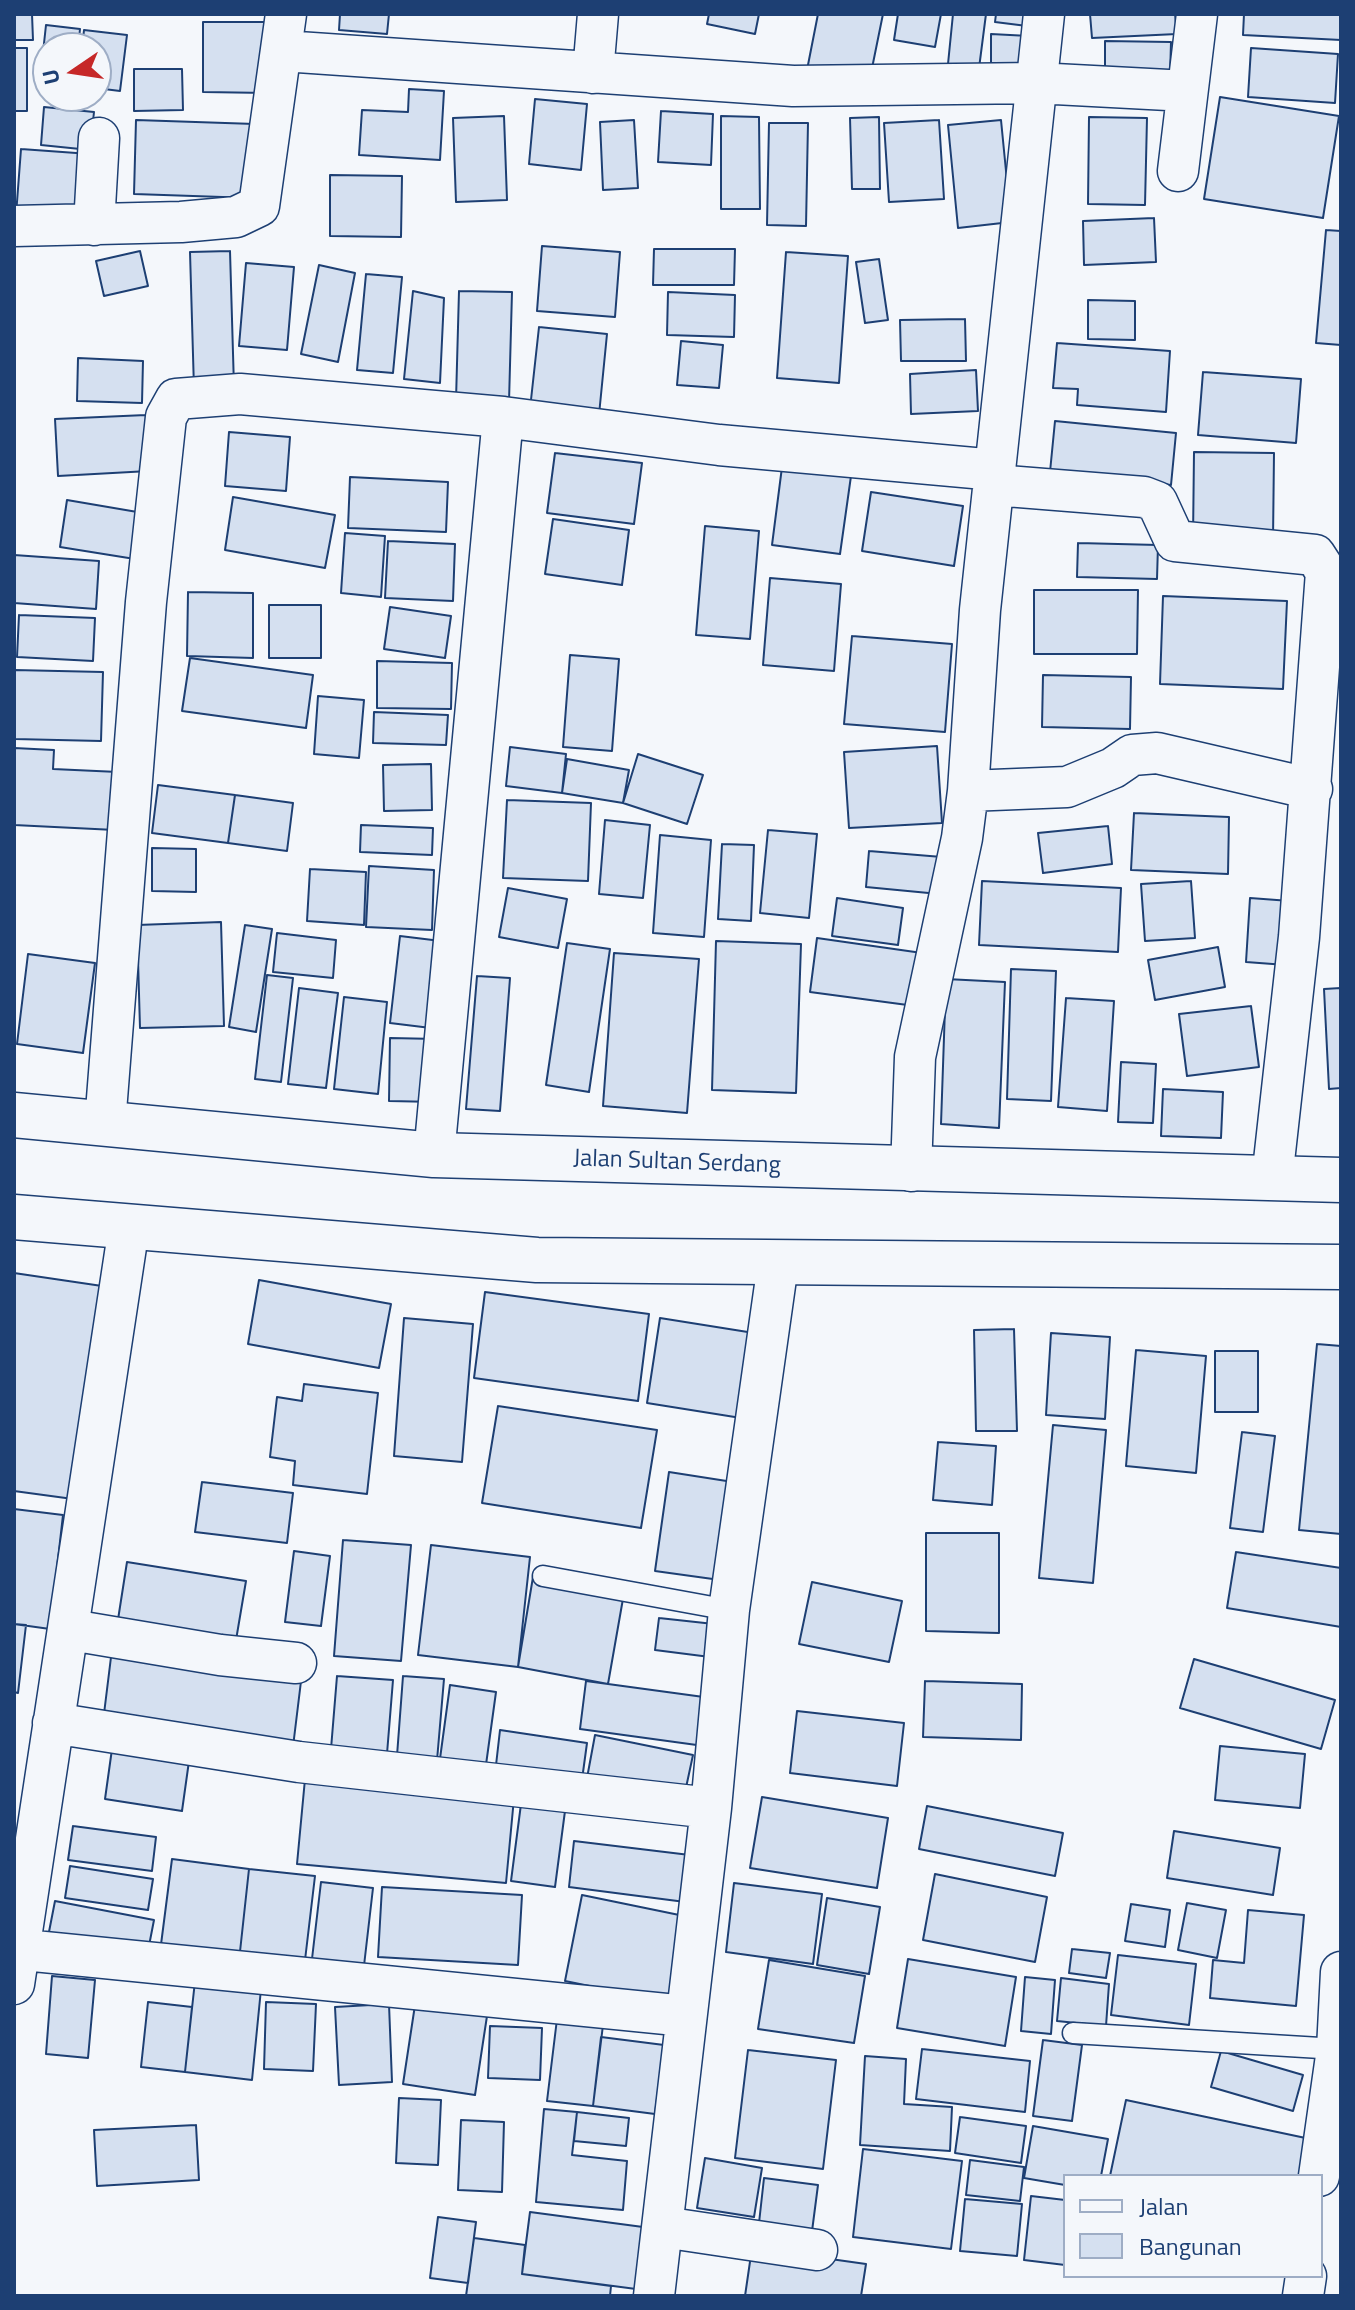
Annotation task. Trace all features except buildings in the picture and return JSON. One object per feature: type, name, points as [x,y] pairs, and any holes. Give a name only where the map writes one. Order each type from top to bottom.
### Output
[{"type":"highway","name":"Jalan Sultan Serdang","points":[[14,1115],[434,1155],[911,1171],[1341,1180]]},
{"type":"highway","points":[[14,1217],[537,1260],[1341,1267]]},
{"type":"street","points":[[593,73],[598,14]]},
{"type":"street","points":[[911,1171],[915,1057],[962,838],[968,791],[980,610],[1044,14]]},
{"type":"street","points":[[1178,171],[1197,14]]},
{"type":"street","points":[[14,226],[236,217],[259,206],[284,33],[593,73],[793,86],[1036,83],[1187,91]]},
{"type":"street","points":[[94,225],[99,138]]},
{"type":"street","points":[[105,1124],[146,602],[169,405],[188,396],[240,394],[503,417],[1144,497],[1157,502],[1175,541],[1315,555],[1326,572],[1312,789],[1272,1179]]},
{"type":"street","points":[[434,1155],[503,417]]},
{"type":"street","points":[[968,791],[1067,787],[1089,780],[1132,755],[1157,753],[1312,789]]},
{"type":"street","points":[[129,1227],[71,1630],[15,1961],[686,2016]]},
{"type":"street","points":[[654,2296],[711,1808],[729,1610],[778,1264]]},
{"type":"street","points":[[71,1630],[220,1655],[296,1663]]},
{"type":"street","points":[[53,1723],[299,1762],[711,1808]]},
{"type":"street","points":[[1319,2174],[1337,2049],[1341,1972]]},
{"type":"street","points":[[663,2227],[817,2250]]},
{"type":"lane","points":[[543,1576],[729,1610]]},
{"type":"lane","points":[[1073,2033],[1337,2049]]}]
